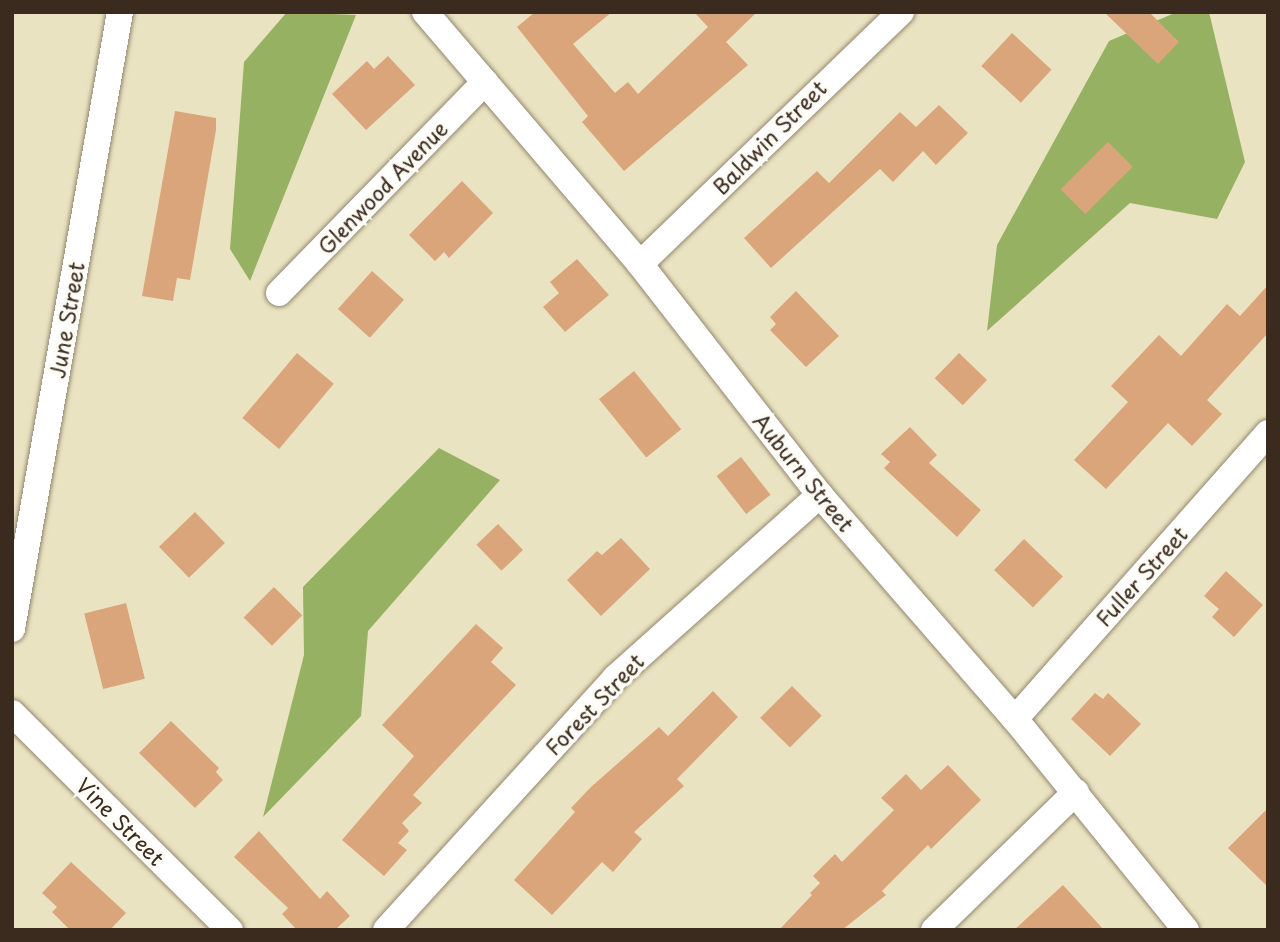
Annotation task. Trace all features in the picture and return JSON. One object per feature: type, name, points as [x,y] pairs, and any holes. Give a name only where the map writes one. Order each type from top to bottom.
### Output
[{"type":"street","name":"June Street","points":[[12,629],[120,12]]},
{"type":"street","name":"Auburn Street","points":[[425,12],[640,264],[820,495],[1015,719],[1186,930]]},
{"type":"street","name":"Baldwin Street","points":[[640,264],[901,12]]},
{"type":"street","name":"Glenwood Avenue","points":[[279,293],[485,82]]},
{"type":"street","name":"Fuller Street","points":[[1015,719],[1268,433]]},
{"type":"street","name":"Forest Street","points":[[386,930],[615,678],[820,495]]},
{"type":"street","name":"Vine Street","points":[[12,713],[230,930]]},
{"type":"street","points":[[934,930],[1076,792]]},
{"type":"green space","points":[[287,12],[356,15],[250,281],[230,249],[244,62]]},
{"type":"green space","points":[[1177,12],[1209,12],[1245,162],[1217,219],[1130,203],[987,331],[997,245],[1109,41]]},
{"type":"green space","points":[[439,448],[500,480],[368,631],[361,716],[263,817],[304,655],[303,587]]},
{"type":"building","points":[[535,12],[612,12],[573,44],[615,93],[628,82],[638,94],[708,27],[694,12],[757,12],[726,42],[748,65],[624,171],[582,122],[588,116],[517,27]]},
{"type":"building","points":[[1104,12],[1149,12],[1179,42],[1158,64]]},
{"type":"building","points":[[1012,33],[1051,70],[1021,103],[981,66]]},
{"type":"building","points":[[388,56],[415,85],[366,130],[332,94],[367,61],[374,69]]},
{"type":"building","points":[[939,105],[968,133],[936,165],[923,151],[893,182],[880,169],[771,268],[744,238],[817,171],[829,183],[900,112],[916,127]]},
{"type":"building","points":[[175,111],[216,118],[216,130],[190,280],[177,278],[173,301],[142,296]]},
{"type":"building","points":[[1108,142],[1133,167],[1085,214],[1061,189]]},
{"type":"building","points":[[462,181],[493,213],[449,258],[444,252],[435,261],[409,235]]},
{"type":"building","points":[[577,259],[609,295],[565,332],[543,307],[559,293],[550,282]]},
{"type":"building","points":[[372,271],[404,300],[370,338],[338,309]]},
{"type":"building","points":[[1268,285],[1268,333],[1207,400],[1222,414],[1192,446],[1168,423],[1106,489],[1074,460],[1128,402],[1111,386],[1159,335],[1181,356],[1227,304],[1240,316]]},
{"type":"building","points":[[796,291],[839,336],[806,367],[770,330],[776,324],[770,317]]},
{"type":"building","points":[[297,353],[334,384],[279,449],[242,418]]},
{"type":"building","points":[[959,353],[987,380],[963,405],[935,378]]},
{"type":"building","points":[[634,371],[681,429],[646,458],[599,399]]},
{"type":"building","points":[[910,427],[937,455],[929,463],[981,510],[957,537],[884,468],[890,462],[881,454]]},
{"type":"building","points":[[741,457],[771,495],[746,514],[717,476]]},
{"type":"building","points":[[195,512],[225,543],[189,578],[159,547]]},
{"type":"building","points":[[498,524],[523,550],[501,571],[476,545]]},
{"type":"building","points":[[621,538],[650,569],[601,616],[567,580],[597,551],[602,555]]},
{"type":"building","points":[[1024,539],[1063,577],[1033,607],[994,570]]},
{"type":"building","points":[[1226,571],[1263,605],[1234,637],[1212,617],[1219,609],[1204,596]]},
{"type":"building","points":[[274,587],[302,615],[272,646],[244,617]]},
{"type":"building","points":[[126,603],[145,679],[103,689],[84,613]]},
{"type":"building","points":[[476,624],[503,648],[491,662],[516,685],[413,795],[422,803],[402,823],[409,831],[398,843],[407,850],[384,876],[342,840],[414,756],[382,725]]},
{"type":"building","points":[[792,686],[822,716],[790,748],[760,718]]},
{"type":"building","points":[[713,691],[738,717],[677,779],[684,786],[634,832],[642,839],[613,872],[602,862],[552,915],[514,880],[575,812],[571,808],[591,787],[659,727],[668,736]]},
{"type":"building","points":[[1095,693],[1103,699],[1108,693],[1141,724],[1110,756],[1071,719]]},
{"type":"building","points":[[171,721],[219,768],[216,772],[223,780],[195,808],[139,753]]},
{"type":"building","points":[[948,765],[981,800],[931,849],[928,845],[882,891],[886,895],[842,930],[779,930],[820,883],[813,876],[835,854],[842,862],[894,810],[881,798],[906,774],[921,790]]},
{"type":"building","points":[[1268,808],[1268,887],[1228,848]]},
{"type":"building","points":[[259,831],[320,899],[327,891],[350,916],[335,930],[297,930],[282,914],[288,908],[234,857]]},
{"type":"building","points":[[71,862],[126,913],[110,930],[70,930],[52,912],[57,907],[42,893]]},
{"type":"building","points":[[1063,885],[1104,930],[1014,930]]}]
